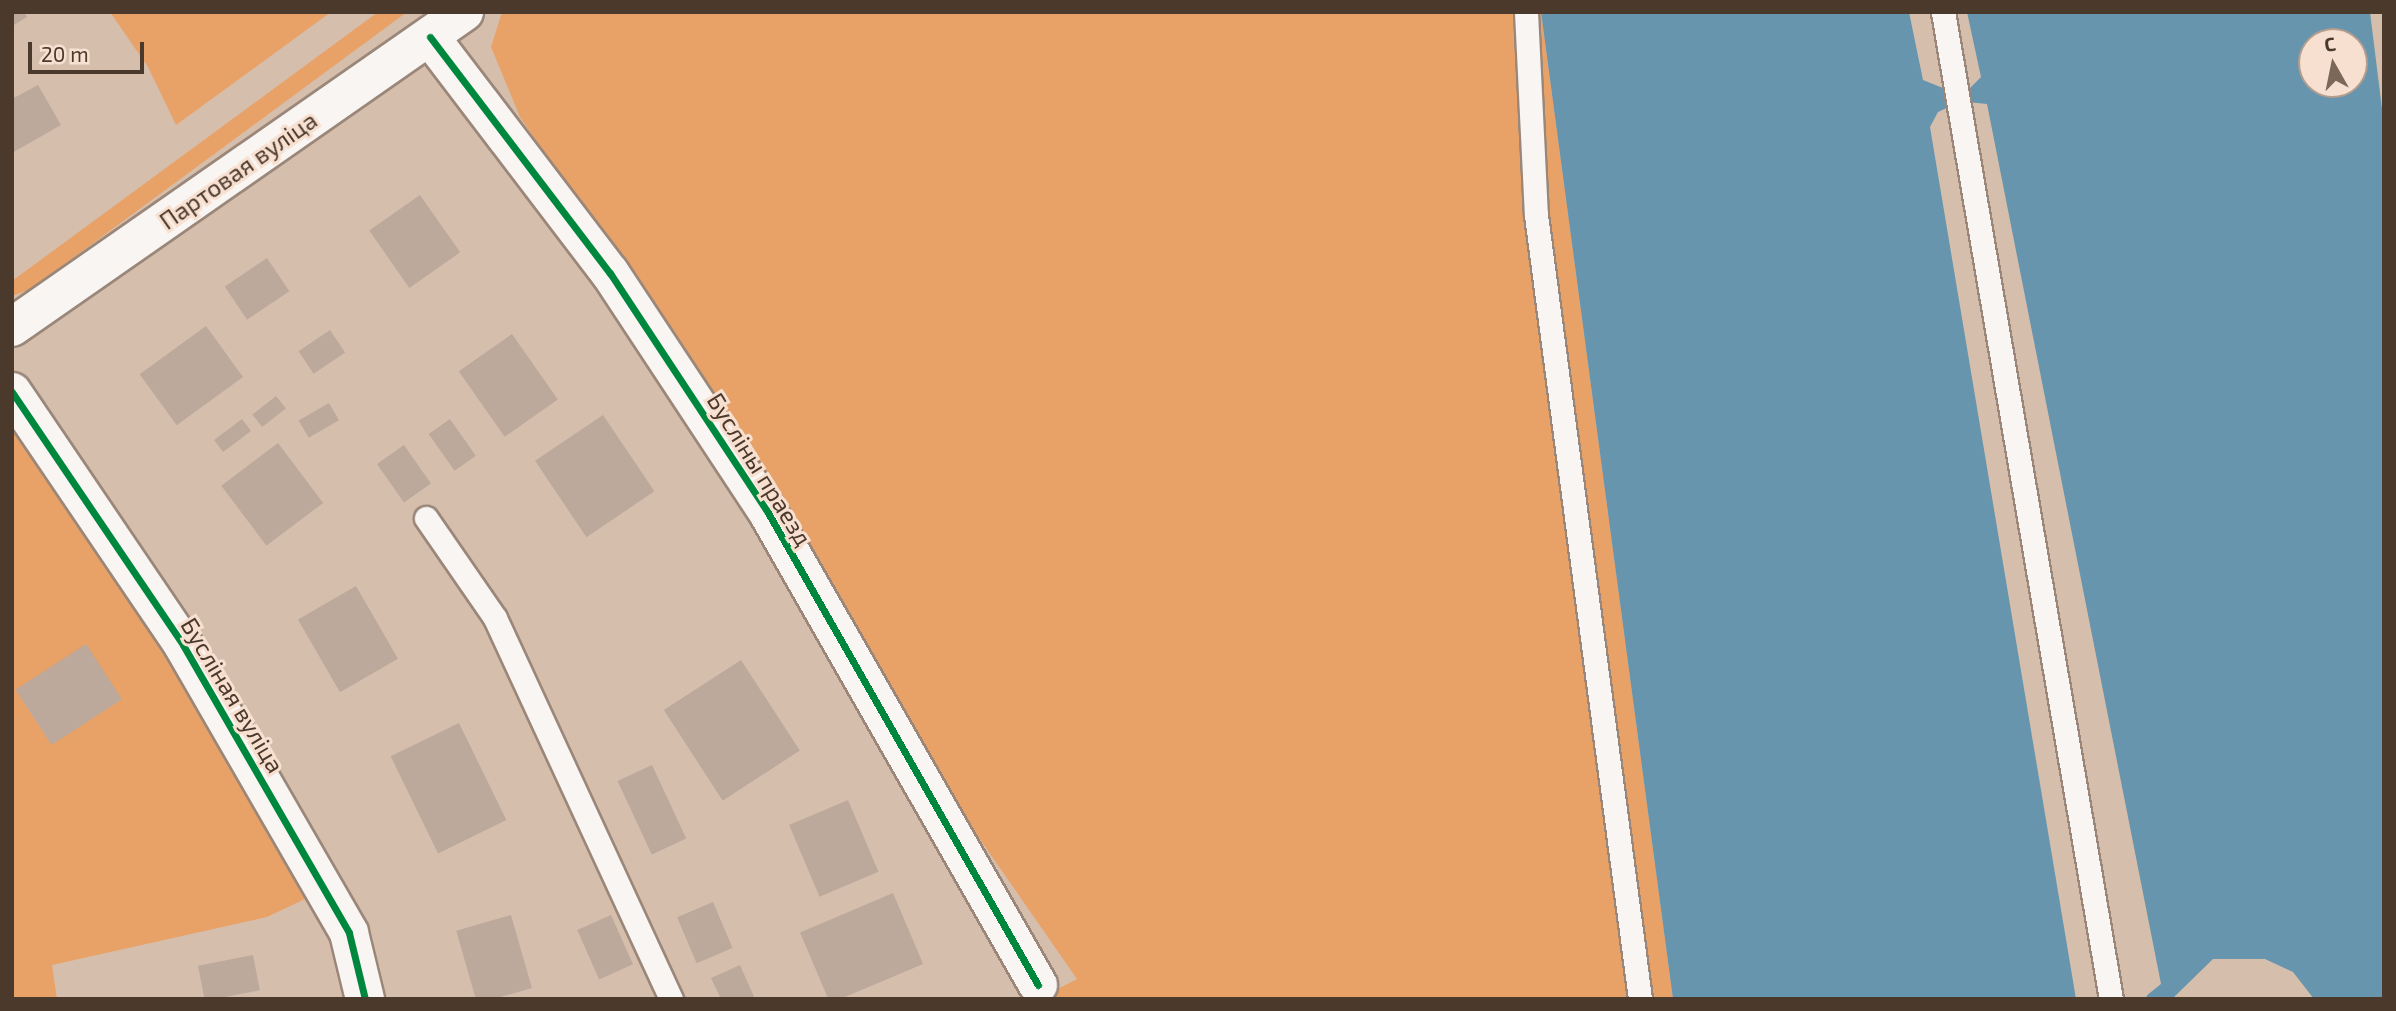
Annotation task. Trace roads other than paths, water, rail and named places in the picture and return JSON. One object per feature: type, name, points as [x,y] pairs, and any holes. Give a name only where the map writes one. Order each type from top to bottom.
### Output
[{"type":"street","name":"Партовая вуліца","points":[[12,327],[464,12]]},
{"type":"street","name":"Бусліны праезд","points":[[430,37],[610,273],[767,511],[1038,985]]},
{"type":"street","name":"Бусліная вуліца","points":[[12,391],[190,657],[349,933],[365,999]]},
{"type":"lane","points":[[1526,12],[1536,215],[1640,999]]},
{"type":"lane","points":[[1943,12],[2111,999]]},
{"type":"lane","points":[[426,519],[495,618],[671,999]]},
{"type":"water","points":[[1541,12],[1909,12],[1923,80],[1948,90],[1951,106],[1938,112],[1930,127],[2076,999],[1673,999]]},
{"type":"water","points":[[1967,12],[2370,12],[2384,125],[2384,999],[2314,999],[2293,972],[2265,959],[2213,959],[2172,999],[2164,999],[1987,104],[1967,102],[1966,92],[1981,77]]},
{"type":"waterway","points":[[2152,999],[2174,981]]}]
